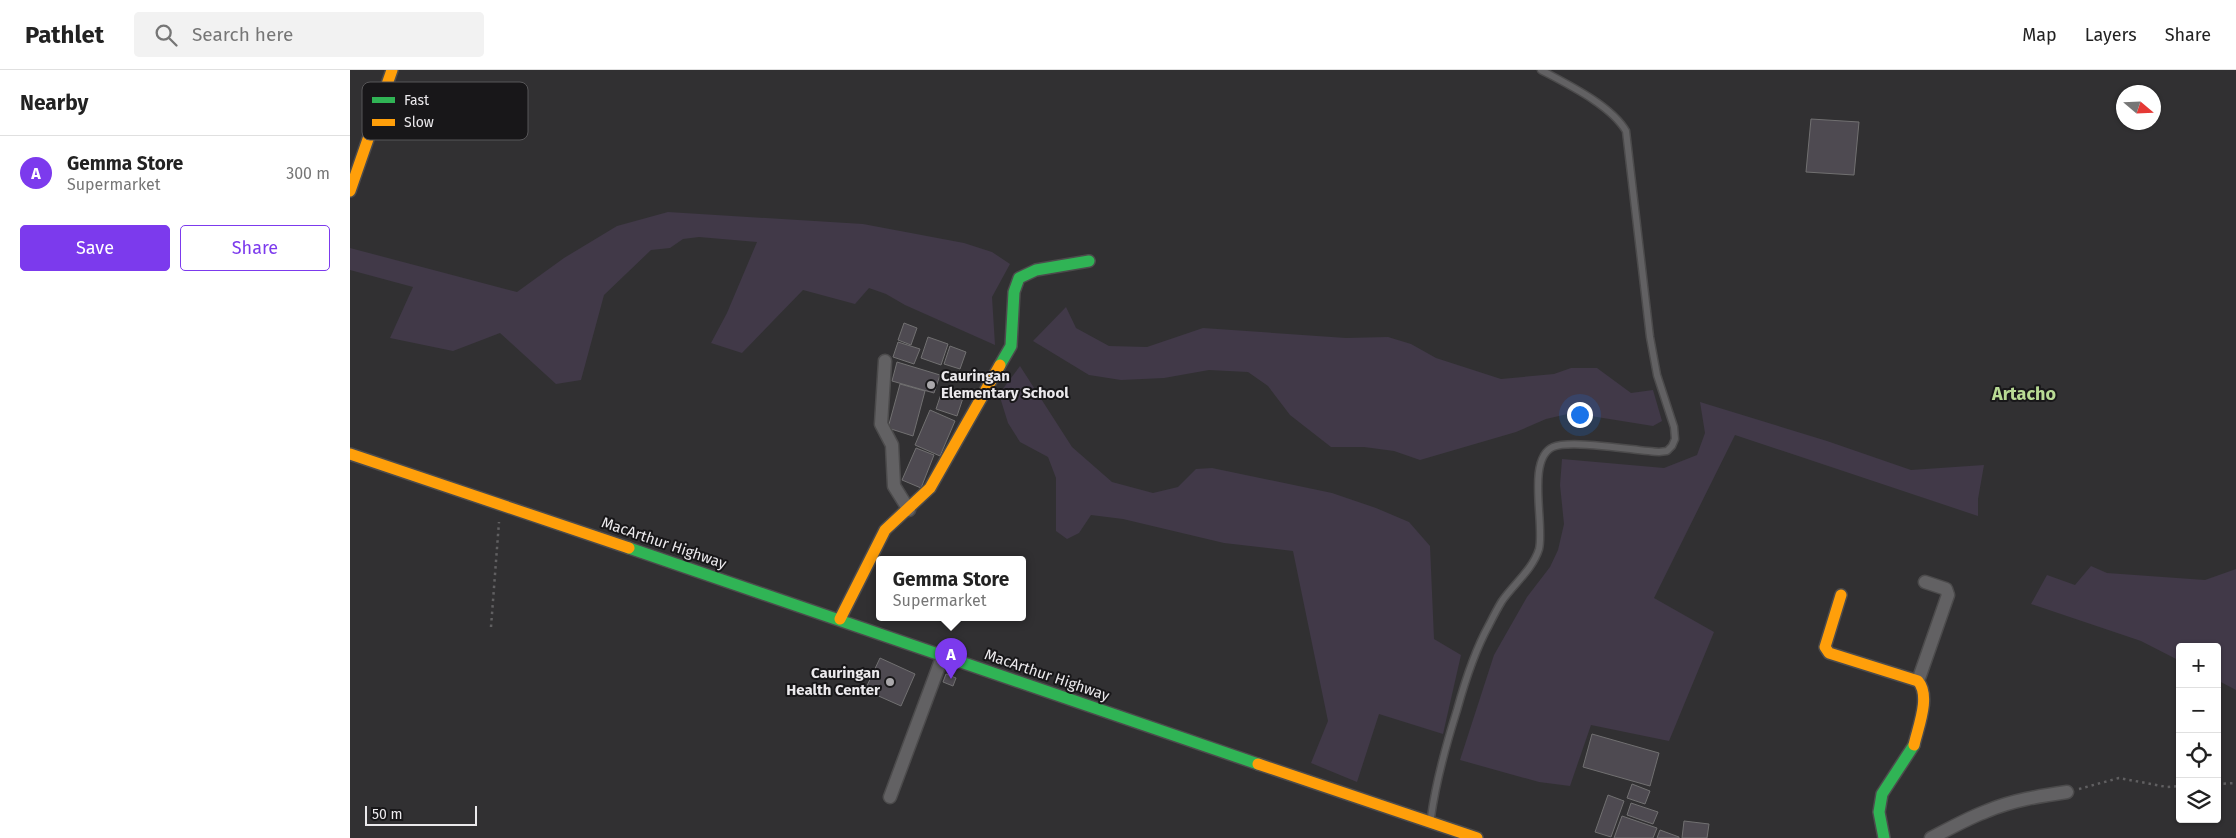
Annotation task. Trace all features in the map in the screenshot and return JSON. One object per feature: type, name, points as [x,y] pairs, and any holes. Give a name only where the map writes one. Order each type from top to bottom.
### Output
[{"type":"main road","points":[[388,82],[392,70]]},
{"type":"main road","points":[[350,191],[368,140]]},
{"type":"main road","points":[[840,619],[885,530],[909,510],[930,488],[1011,346],[1014,292],[1019,278],[1036,270],[1089,261]]},
{"type":"main road","name":"MacArthur Highway","points":[[350,454],[500,503],[1477,838]]},
{"type":"main road","points":[[1841,595],[1826,641],[1825,647],[1829,652],[1918,681],[1924,687],[1923,703],[1913,748],[1882,794],[1880,812],[1884,838]]},
{"type":"street","points":[[885,361],[881,424],[892,445],[894,486],[909,510]]},
{"type":"street","points":[[1918,681],[1948,595],[1946,589],[1925,582]]},
{"type":"street","points":[[890,797],[943,655]]},
{"type":"street","points":[[1930,838],[2004,804],[2036,796],[2068,792]]},
{"type":"lane","points":[[1430,821],[1434,793],[1447,742],[1475,654],[1501,602],[1527,569],[1539,548],[1541,526],[1538,488],[1540,466],[1544,457],[1552,447],[1567,445],[1667,451],[1675,439],[1672,416],[1657,375],[1650,337],[1626,131],[1617,118],[1541,70]]},
{"type":"path","points":[[492,627],[500,503]]},
{"type":"path","points":[[2068,792],[2119,778],[2167,787],[2176,786]]},
{"type":"path","points":[[2221,784],[2236,783]]},
{"type":"shaded area","points":[[668,212],[863,224],[964,243],[992,252],[1010,264],[992,297],[995,345],[905,305],[886,294],[869,288],[855,304],[803,290],[742,353],[711,343],[727,313],[757,242],[699,237],[683,239],[670,248],[651,250],[604,295],[581,380],[556,384],[500,333],[453,351],[390,338],[413,287],[350,270],[350,248],[517,292],[564,258],[617,226]]},
{"type":"shaded area","points":[[1066,307],[1076,328],[1109,346],[1147,347],[1203,328],[1346,338],[1388,337],[1411,344],[1436,358],[1501,379],[1554,374],[1571,368],[1597,368],[1631,393],[1653,390],[1662,421],[1653,426],[1572,413],[1546,419],[1516,432],[1420,460],[1394,451],[1364,447],[1331,447],[1290,415],[1268,386],[1248,372],[1209,370],[1164,378],[1121,380],[1089,375],[1033,341]]},
{"type":"shaded area","points":[[1020,366],[1072,447],[1112,482],[1153,493],[1178,487],[1196,469],[1212,468],[1332,493],[1409,522],[1430,546],[1434,639],[1461,655],[1443,734],[1379,714],[1357,782],[1311,763],[1328,721],[1293,551],[1224,543],[1123,519],[1091,515],[1079,533],[1067,539],[1056,531],[1056,478],[1048,457],[1020,442],[1008,423],[999,394]]},
{"type":"shaded area","points":[[1700,402],[1827,441],[1911,470],[1984,465],[1978,499],[1978,516],[1735,435],[1654,598],[1714,632],[1669,741],[1591,725],[1570,786],[1539,782],[1460,760],[1494,655],[1527,597],[1550,567],[1558,550],[1564,524],[1560,485],[1562,459],[1664,468],[1697,455],[1705,433]]},
{"type":"shaded area","points":[[2091,566],[2107,573],[2205,580],[2236,569],[2236,690],[2221,682],[2221,643],[2176,643],[2176,659],[2141,641],[2031,604],[2047,575],[2075,585]]},
{"type":"building","points":[[1811,119],[1859,122],[1854,175],[1806,172]]},
{"type":"building","points":[[904,323],[917,328],[911,345],[898,340]]},
{"type":"building","points":[[928,337],[948,344],[941,365],[921,358]]},
{"type":"building","points":[[898,342],[920,349],[914,364],[893,357]]},
{"type":"building","points":[[950,346],[966,352],[960,369],[944,364]]},
{"type":"building","points":[[897,362],[940,375],[934,393],[892,381]]},
{"type":"building","points":[[900,384],[925,391],[913,436],[888,428]]},
{"type":"building","points":[[943,388],[964,395],[957,416],[936,409]]},
{"type":"building","points":[[930,410],[955,421],[940,456],[915,445]]},
{"type":"building","points":[[916,448],[934,455],[921,488],[902,480]]},
{"type":"building","name":"Cauringan Health Center","points":[[880,658],[915,674],[901,706],[865,690]]},
{"type":"building","points":[[946,674],[956,678],[953,686],[943,682]]},
{"type":"building","points":[[1592,734],[1659,753],[1650,786],[1583,767]]},
{"type":"building","points":[[1632,784],[1650,791],[1645,804],[1627,798]]},
{"type":"building","points":[[1608,795],[1624,801],[1611,837],[1595,832]]},
{"type":"building","points":[[1631,803],[1658,812],[1653,824],[1627,815]]},
{"type":"building","points":[[1622,816],[1657,828],[1653,838],[1614,838]]},
{"type":"building","points":[[1684,821],[1709,824],[1707,838],[1682,838]]},
{"type":"building","points":[[1660,830],[1679,837],[1679,838],[1657,838]]},
{"type":"traffic: fast","points":[[1000,365],[1011,346],[1014,292],[1019,278],[1036,270],[1089,261]]},
{"type":"traffic: fast","points":[[629,548],[1258,764]]},
{"type":"traffic: fast","points":[[1884,838],[1879,812],[1882,794],[1914,745]]},
{"type":"traffic: slow","points":[[388,82],[392,70]]},
{"type":"traffic: slow","points":[[350,191],[368,140]]},
{"type":"traffic: slow","points":[[840,619],[885,530],[930,488],[1000,365]]},
{"type":"traffic: slow","points":[[350,454],[629,548]]},
{"type":"traffic: slow","points":[[1841,595],[1825,647],[1829,653],[1918,681],[1922,687],[1924,703],[1914,745]]},
{"type":"traffic: slow","points":[[1258,764],[1477,838]]},
{"type":"place","name":"Cauringan Elementary School","points":[[931,385]]},
{"type":"place","name":"Gemma Store","points":[[951,679]]},
{"type":"place","name":"Cauringan Health Center","points":[[890,682]]},
{"type":"district","name":"Artacho","points":[[2024,394]]}]
